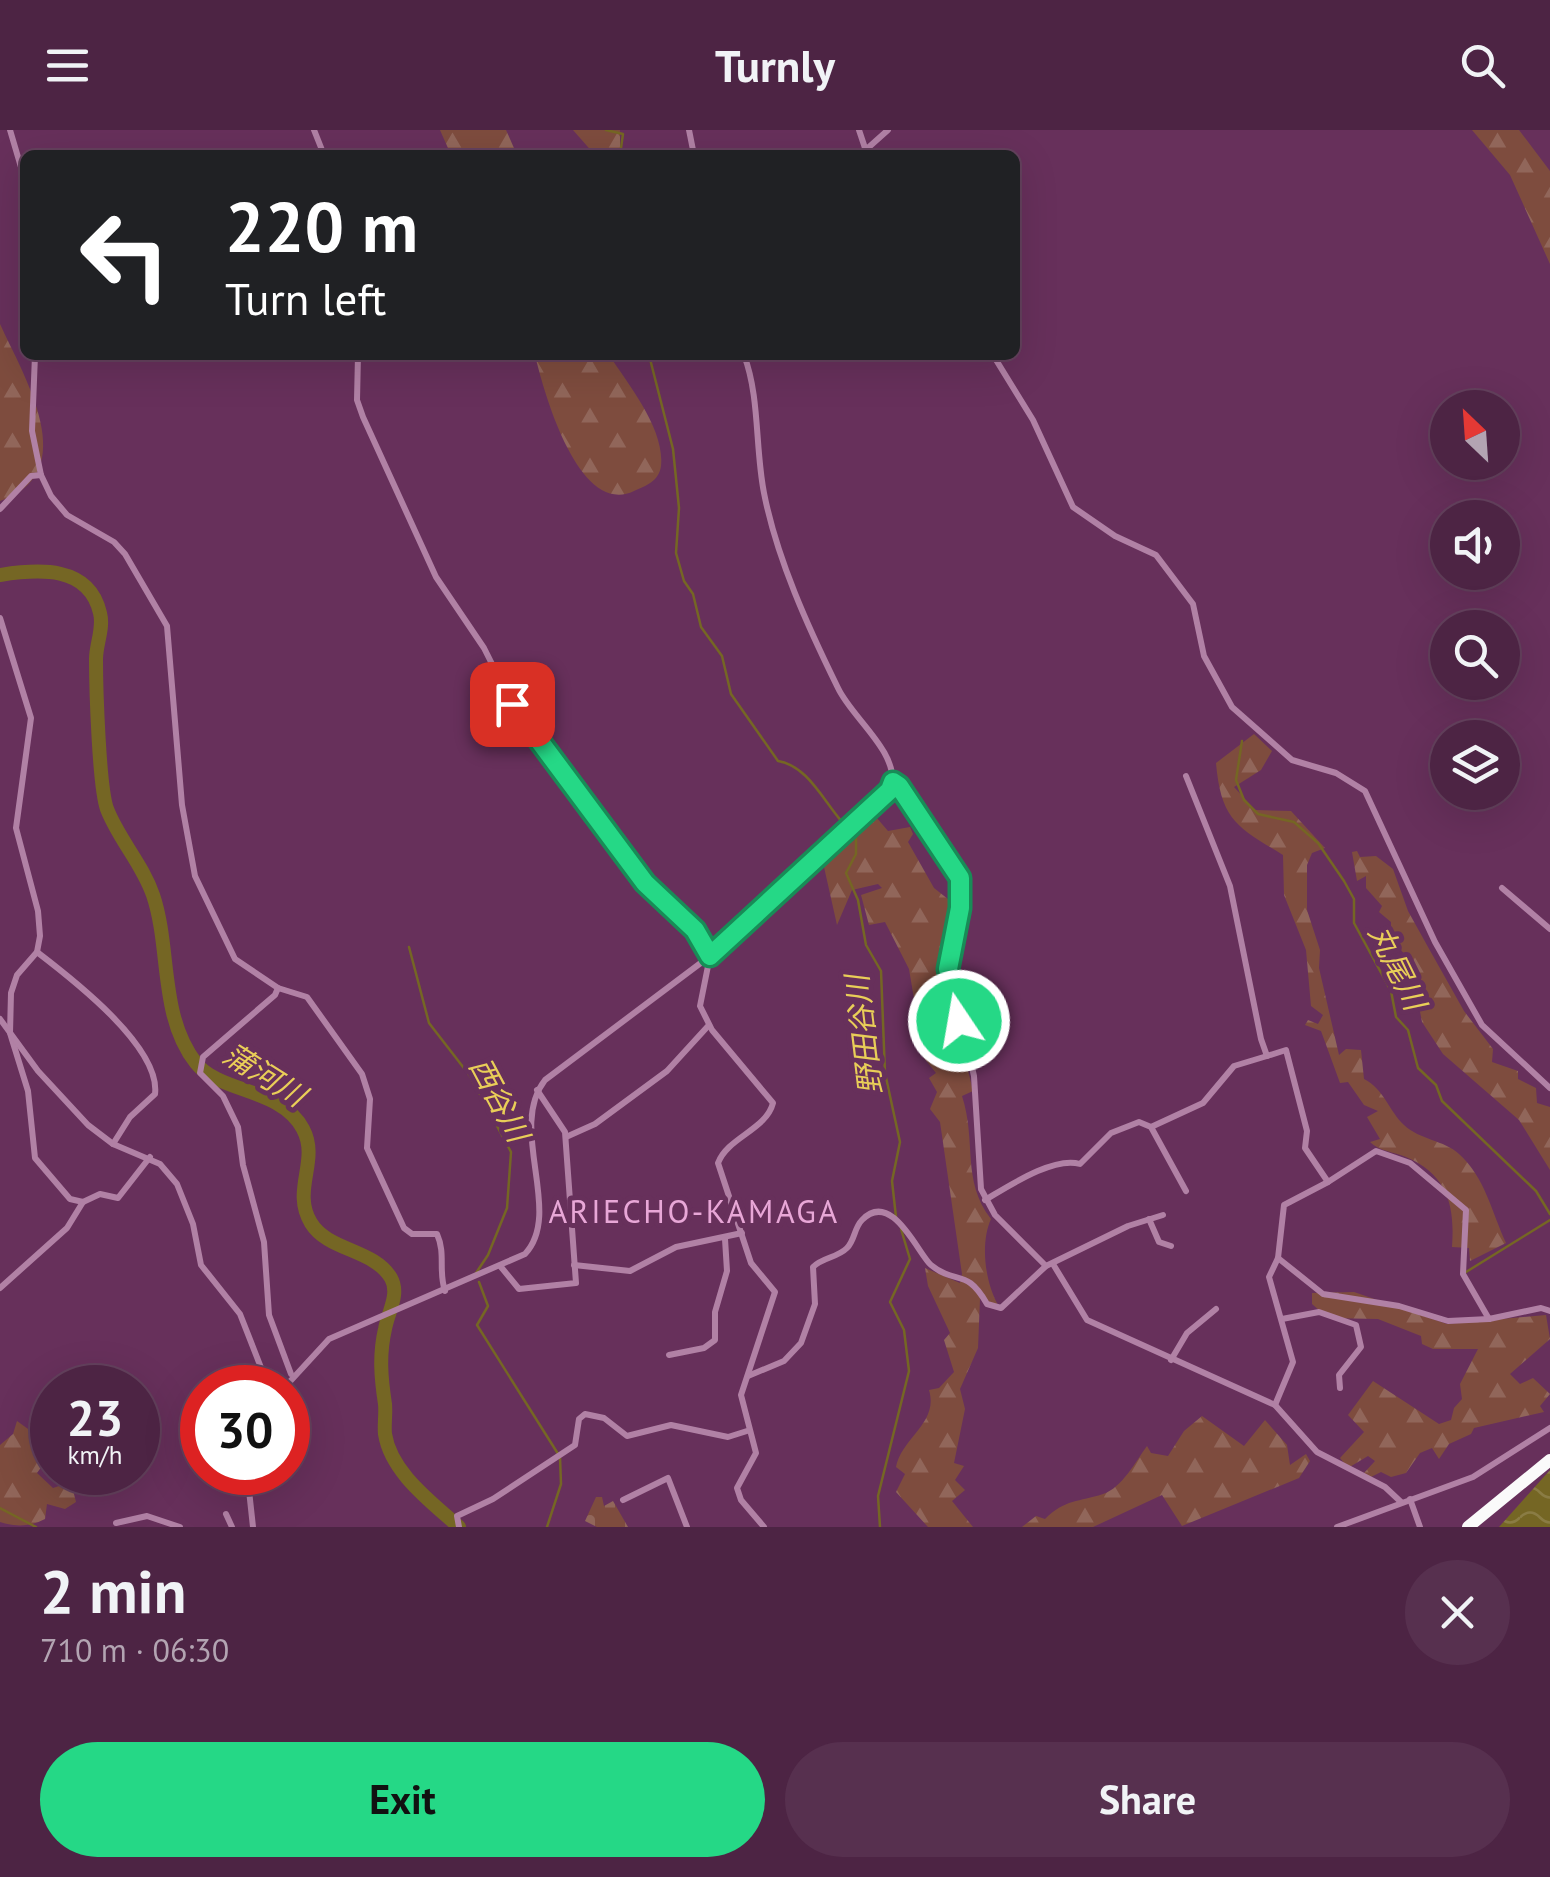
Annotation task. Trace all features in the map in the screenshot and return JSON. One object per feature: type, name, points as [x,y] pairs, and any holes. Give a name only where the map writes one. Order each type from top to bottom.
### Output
[{"type":"highway","points":[[1468,1527],[1550,1460]]},
{"type":"street","points":[[10,130],[20,164]]},
{"type":"street","points":[[868,150],[888,130]]},
{"type":"street","points":[[35,360],[32,431],[41,475],[67,515],[114,542],[167,626],[188,855],[235,959],[278,988],[306,997],[362,1074],[370,1099],[367,1148],[404,1228],[412,1234],[437,1234],[443,1247],[440,1278],[445,1291]]},
{"type":"street","points":[[358,360],[362,416],[436,577],[456,602],[512,704],[645,883],[695,930],[710,956],[699,998],[708,1025],[773,1102],[769,1114],[724,1152],[718,1163],[751,1263],[772,1283],[775,1300],[741,1395],[755,1458],[736,1488],[761,1524],[750,1527]]},
{"type":"street","points":[[301,1365],[328,1339],[501,1267],[532,1247],[540,1225],[530,1109],[537,1090],[557,1069],[710,956],[886,794],[893,782],[890,760],[838,688],[771,526],[754,434],[752,380],[746,360]]},
{"type":"street","points":[[996,360],[1032,420],[1074,507],[1115,536],[1156,555],[1193,604],[1204,656],[1232,707],[1292,760],[1336,772],[1365,792],[1434,942],[1482,1024],[1550,1088]]},
{"type":"street","points":[[0,508],[30,476],[41,475]]},
{"type":"street","points":[[0,618],[31,718],[16,828],[38,910],[37,952],[17,975],[11,993],[10,1033],[28,1091],[35,1158],[70,1199],[83,1202]]},
{"type":"street","points":[[1186,776],[1230,886],[1268,1056]]},
{"type":"street","points":[[893,782],[906,791],[960,878],[960,908],[948,969],[974,1076],[978,1179],[985,1200],[1050,1265],[1086,1320],[1276,1405],[1317,1452],[1385,1487],[1401,1502]]},
{"type":"street","points":[[1502,888],[1550,929]]},
{"type":"street","points":[[37,952],[134,1038],[154,1080],[155,1094],[130,1118],[113,1144]]},
{"type":"street","points":[[278,988],[275,995],[200,1062],[200,1073],[222,1096],[238,1127],[243,1165],[264,1242],[269,1316],[288,1365]]},
{"type":"street","points":[[0,1019],[88,1125],[113,1144],[150,1157],[177,1184],[193,1224],[202,1265],[240,1314],[260,1365]]},
{"type":"street","points":[[566,1138],[595,1124],[668,1071],[708,1025]]},
{"type":"street","points":[[1151,1127],[1202,1103],[1234,1066],[1286,1050],[1308,1131],[1304,1148],[1328,1182]]},
{"type":"street","points":[[501,1267],[514,1287],[526,1290],[576,1284],[566,1138],[562,1124],[537,1090]]},
{"type":"street","points":[[985,1200],[1043,1171],[1069,1162],[1079,1165],[1125,1125],[1139,1122],[1151,1127],[1186,1191]]},
{"type":"street","points":[[1276,1405],[1294,1362],[1269,1277],[1278,1258],[1284,1205],[1381,1151],[1410,1164],[1461,1204],[1469,1221],[1463,1274],[1489,1318]]},
{"type":"street","points":[[0,1288],[67,1228],[83,1202],[100,1194],[118,1198],[150,1157]]},
{"type":"street","points":[[747,1376],[784,1360],[801,1343],[815,1304],[815,1264],[848,1247],[860,1221],[869,1215],[902,1224],[928,1262],[975,1283],[987,1304],[996,1308],[1008,1305],[1050,1265],[1164,1215]]},
{"type":"street","points":[[1149,1220],[1160,1242],[1171,1246]]},
{"type":"street","points":[[574,1265],[630,1271],[676,1246],[742,1234]]},
{"type":"street","points":[[669,1355],[704,1348],[715,1340],[715,1312],[727,1271],[725,1238]]},
{"type":"street","points":[[1278,1258],[1323,1294],[1399,1306],[1448,1321],[1541,1308],[1550,1311]]},
{"type":"street","points":[[1171,1360],[1187,1333],[1216,1309]]},
{"type":"street","points":[[1282,1319],[1319,1312],[1356,1324],[1361,1347],[1339,1375],[1340,1388]]},
{"type":"street","points":[[459,1527],[458,1516],[493,1499],[575,1445],[579,1419],[585,1414],[604,1418],[627,1436],[672,1425],[728,1436],[746,1431]]},
{"type":"street","points":[[1338,1527],[1473,1477],[1550,1428]]},
{"type":"street","points":[[623,1500],[668,1478],[687,1527]]},
{"type":"street","points":[[249,1495],[251,1526]]},
{"type":"street","points":[[1410,1498],[1420,1527]]},
{"type":"street","points":[[226,1514],[232,1527]]},
{"type":"street","points":[[116,1523],[147,1516],[180,1527]]},
{"type":"green space","points":[[440,130],[506,130],[515,150],[449,150]]},
{"type":"green space","points":[[573,130],[620,130],[620,150],[591,150]]},
{"type":"green space","points":[[1472,130],[1519,130],[1550,171],[1550,264],[1510,175]]},
{"type":"green space","points":[[0,324],[33,396],[43,447],[39,469],[25,488],[0,501]]},
{"type":"green space","points":[[536,360],[612,360],[644,407],[657,437],[661,466],[655,479],[634,491],[614,494],[596,486],[566,446]]},
{"type":"green space","points":[[1254,734],[1272,751],[1261,770],[1234,787],[1255,810],[1291,811],[1325,848],[1312,853],[1307,865],[1307,910],[1320,950],[1319,968],[1339,1055],[1346,1049],[1361,1050],[1364,1079],[1377,1088],[1404,1125],[1453,1149],[1475,1173],[1506,1243],[1470,1261],[1469,1248],[1452,1247],[1450,1205],[1440,1183],[1420,1164],[1370,1142],[1380,1139],[1367,1117],[1378,1111],[1364,1105],[1348,1082],[1340,1083],[1321,1031],[1305,1025],[1308,1020],[1318,1024],[1323,1015],[1311,1006],[1306,950],[1284,895],[1283,855],[1234,820],[1218,782],[1216,763]]},
{"type":"green space","points":[[878,807],[876,817],[888,831],[910,827],[913,834],[908,842],[934,888],[958,907],[947,938],[951,1005],[980,1002],[988,1011],[957,1025],[973,1091],[962,1096],[976,1190],[991,1219],[986,1262],[998,1305],[980,1299],[978,1348],[960,1389],[965,1409],[954,1463],[964,1466],[955,1480],[965,1490],[952,1501],[973,1527],[928,1527],[896,1492],[905,1474],[896,1467],[929,1412],[929,1390],[939,1388],[954,1372],[944,1340],[950,1333],[928,1286],[925,1268],[960,1283],[962,1274],[940,1122],[930,1109],[937,1092],[929,1078],[936,1073],[924,1058],[909,969],[885,922],[869,925],[861,895],[882,888],[878,884],[852,890],[837,925],[822,858]]},
{"type":"green space","points":[[1357,851],[1360,857],[1376,856],[1393,869],[1408,911],[1428,947],[1464,1011],[1493,1049],[1492,1062],[1518,1071],[1518,1079],[1536,1088],[1537,1103],[1550,1107],[1550,1170],[1519,1120],[1443,1054],[1422,1022],[1418,1001],[1423,996],[1414,992],[1417,978],[1407,976],[1401,967],[1408,959],[1391,937],[1391,922],[1379,912],[1382,906],[1366,888],[1366,876],[1357,881],[1352,852]]},
{"type":"green space","points":[[1354,1292],[1447,1324],[1546,1315],[1550,1339],[1510,1374],[1520,1384],[1533,1378],[1550,1394],[1540,1406],[1544,1412],[1474,1428],[1471,1434],[1449,1444],[1439,1459],[1432,1448],[1420,1453],[1406,1473],[1391,1477],[1381,1472],[1369,1478],[1364,1473],[1375,1461],[1368,1456],[1348,1468],[1340,1458],[1364,1432],[1348,1415],[1373,1381],[1439,1424],[1451,1420],[1462,1399],[1460,1384],[1478,1349],[1433,1349],[1422,1344],[1421,1336],[1378,1319],[1328,1318],[1312,1304],[1312,1293]]},
{"type":"green space","points":[[1202,1416],[1244,1446],[1265,1420],[1287,1445],[1290,1465],[1306,1454],[1310,1461],[1299,1478],[1182,1526],[1162,1495],[1093,1527],[1022,1527],[1036,1516],[1045,1519],[1066,1504],[1110,1491],[1147,1446],[1151,1453],[1168,1456],[1184,1431]]},
{"type":"green space","points":[[17,1421],[30,1430],[30,1495],[74,1495],[76,1502],[65,1509],[47,1504],[45,1519],[33,1524],[0,1522],[0,1445],[13,1434]]},
{"type":"green space","points":[[596,1497],[602,1497],[604,1506],[613,1501],[628,1527],[597,1527],[585,1521]]},
{"type":"water","points":[[1550,1470],[1550,1527],[1499,1527]]},
{"type":"waterway","name":"野田谷川","points":[[606,130],[623,134],[621,150]]},
{"type":"waterway","name":"野田谷川","points":[[650,360],[673,449],[679,508],[676,553],[701,627],[722,656],[731,694],[778,761],[801,772],[856,835],[856,854],[846,873],[858,900],[866,945],[881,971],[885,1073],[900,1142],[892,1181],[896,1217]]},
{"type":"waterway","name":"蒲河川","points":[[0,575],[60,574],[74,578],[94,597],[101,619],[96,673],[104,797],[112,820],[153,895],[176,1024],[184,1044],[206,1073],[266,1098],[293,1116],[307,1141],[304,1199],[311,1223],[328,1239],[374,1261],[391,1278],[394,1297],[381,1357],[385,1434],[404,1474],[459,1527]]},
{"type":"waterway","name":"丸尾川","points":[[1242,741],[1236,780],[1244,800],[1258,814],[1294,822],[1318,843],[1344,881],[1354,899],[1354,923],[1391,991],[1396,1017],[1408,1030],[1418,1068],[1436,1085],[1442,1101],[1536,1191],[1550,1214]]},
{"type":"waterway","name":"西谷川","points":[[409,947],[429,1023],[470,1076],[511,1152],[507,1208],[488,1255],[476,1273]]},
{"type":"waterway","points":[[1466,1272],[1550,1220]]},
{"type":"waterway","name":"野田谷川","points":[[880,1527],[878,1496],[909,1371],[904,1330],[890,1302],[910,1259],[901,1229]]},
{"type":"waterway","name":"西谷川","points":[[479,1282],[488,1306],[477,1325],[560,1457],[561,1484],[547,1527]]},
{"type":"waterway","points":[[0,1508],[36,1527]]},
{"type":"district","name":"ARIECHO-KAMAGA","points":[[694,1211]]},
{"type":"route","points":[[512,704],[645,883],[695,930],[710,956],[890,790],[893,782],[899,786],[906,791],[960,878],[962,893],[948,969],[959,1021]]}]
